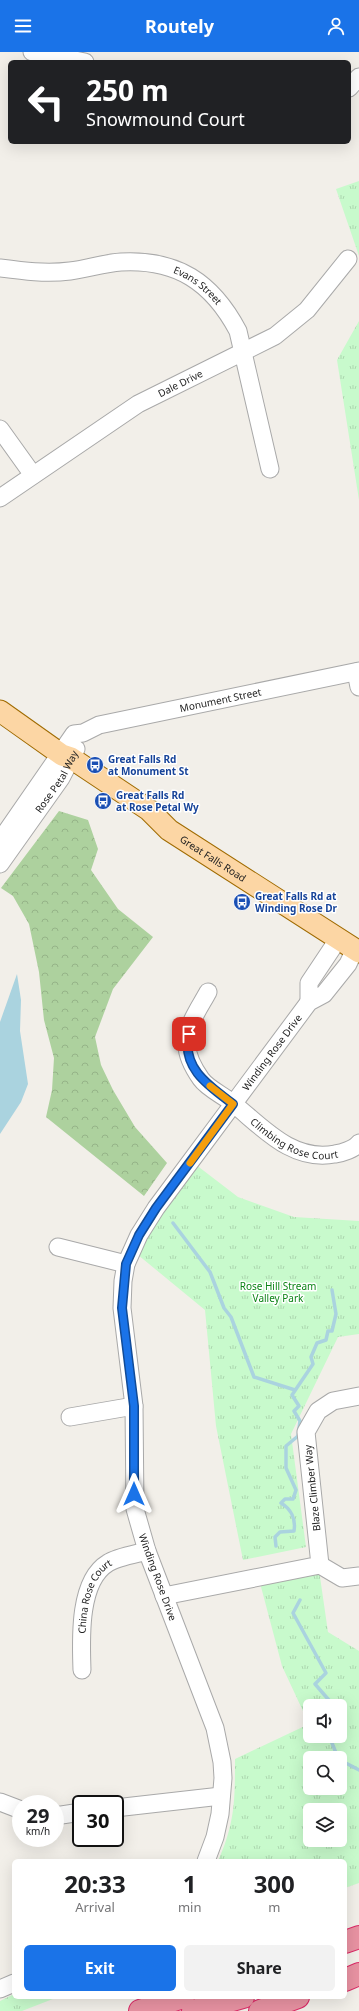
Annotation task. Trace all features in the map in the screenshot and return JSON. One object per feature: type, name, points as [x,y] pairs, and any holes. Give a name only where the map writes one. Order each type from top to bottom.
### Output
[{"type":"highway","points":[[347,1941],[359,1937]]},
{"type":"highway","points":[[347,1968],[359,1965]]},
{"type":"highway","points":[[347,1979],[359,1974]]},
{"type":"highway","points":[[140,2011],[177,1999]]},
{"type":"highway","points":[[193,2011],[236,1999]]},
{"type":"highway","points":[[260,2011],[293,1999]]},
{"type":"main road","name":"Great Falls Road","points":[[0,711],[66,760],[74,776],[147,827],[169,830],[351,946]]},
{"type":"street","points":[[32,52],[75,60]]},
{"type":"street","points":[[351,86],[359,77]]},
{"type":"street","name":"Dale Drive","points":[[0,498],[138,404],[275,336],[307,310],[348,259]]},
{"type":"street","name":"Evans Street","points":[[0,268],[46,272],[69,271],[120,262],[160,265],[178,270],[195,278],[214,295],[228,312],[238,331],[244,351],[270,469]]},
{"type":"street","points":[[0,429],[33,475]]},
{"type":"street","name":"Monument Street","points":[[83,733],[99,725],[358,677]]},
{"type":"street","name":"Rose Petal Way","points":[[0,864],[61,778],[66,760],[68,741],[74,734],[83,733]]},
{"type":"street","name":"Rose Petal Way","points":[[0,841],[66,760]]},
{"type":"street","points":[[309,1002],[309,983],[351,946]]},
{"type":"street","name":"Winding Rose Drive","points":[[207,1859],[215,1837],[220,1814],[223,1778],[222,1762],[215,1728],[147,1551],[134,1509],[134,1406],[122,1308],[126,1264],[139,1235],[156,1208],[309,1002],[324,994],[348,964],[351,946]]},
{"type":"street","name":"Climbing Rose Court","points":[[208,992],[191,1024],[186,1044],[189,1057],[201,1080],[276,1139],[292,1149],[309,1155],[323,1156],[341,1153],[359,1143]]},
{"type":"street","points":[[58,1247],[126,1264]]},
{"type":"street","name":"Blaze Climber Way","points":[[320,1565],[306,1432],[318,1411],[332,1400],[359,1396]]},
{"type":"street","points":[[70,1417],[134,1406]]},
{"type":"street","name":"China Rose Court","points":[[82,1670],[80,1630],[87,1594],[95,1577],[108,1563],[147,1551]]},
{"type":"street","points":[[164,1596],[320,1565],[342,1578],[359,1576]]},
{"type":"street","points":[[124,1807],[221,1796]]},
{"type":"street","points":[[0,1802],[12,1807]]},
{"type":"street","points":[[0,1989],[12,1984]]},
{"type":"green space","points":[[359,181],[359,256],[336,189]]},
{"type":"green space","points":[[359,321],[359,500],[337,360]]},
{"type":"green space","points":[[59,811],[88,820],[98,849],[91,870],[118,909],[153,937],[113,989],[95,1037],[101,1065],[113,1090],[135,1127],[167,1163],[144,1196],[46,1117],[52,1090],[54,1058],[44,1020],[39,972],[29,924],[13,896],[1,888]]},
{"type":"green space","name":"Rose Hill Stream Valley Park","points":[[191,1161],[238,1197],[294,1217],[359,1221],[359,1334],[338,1337],[291,1434],[306,1547],[243,1560],[216,1426],[205,1310],[132,1250]]},
{"type":"green space","points":[[319,1570],[328,1632],[359,1651],[359,1883],[347,1887],[347,1859],[219,1859],[228,1835],[233,1811],[235,1759],[303,1727],[303,1743],[347,1743],[347,1699],[303,1699],[303,1711],[282,1666],[260,1583]]},
{"type":"green space","points":[[12,1995],[12,1999],[53,1999],[22,2011],[0,2011],[0,2001]]},
{"type":"water","points":[[17,974],[21,1000],[20,1031],[28,1084],[21,1102],[0,1134],[0,1022]]},
{"type":"waterway","points":[[173,1223],[210,1272],[224,1308],[231,1317],[254,1377],[295,1390]]},
{"type":"waterway","points":[[276,1546],[275,1537],[280,1532],[294,1531],[292,1515],[288,1508],[281,1503],[285,1499],[293,1499],[296,1490],[286,1468],[286,1446],[298,1436],[300,1421],[294,1411],[299,1406],[292,1395],[313,1364],[311,1357],[317,1343],[326,1340],[328,1331],[332,1331],[336,1314],[332,1290]]},
{"type":"waterway","points":[[300,1600],[293,1613],[326,1673],[315,1684],[328,1699]]},
{"type":"waterway","points":[[332,1743],[335,1751]]},
{"type":"waterway","points":[[347,1764],[359,1770]]},
{"type":"slow traffic","points":[[190,1163],[233,1104],[210,1086]]},
{"type":"place","name":"Great Falls Rd at Monument St","points":[[95,765]]},
{"type":"place","name":"Great Falls Rd at Rose Petal Wy","points":[[103,801]]},
{"type":"place","name":"Great Falls Rd at Winding Rose Dr","points":[[242,902]]},
{"type":"route","points":[[134,1494],[134,1406],[122,1308],[126,1264],[139,1235],[156,1208],[233,1104],[201,1080],[189,1057],[186,1044],[189,1034]]}]
